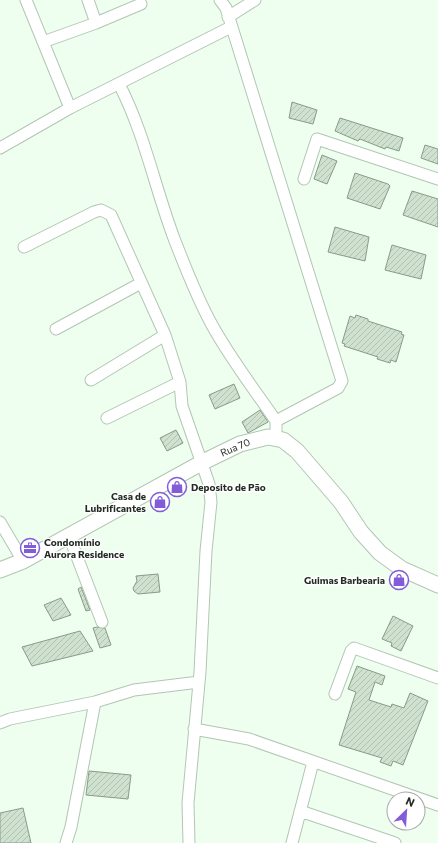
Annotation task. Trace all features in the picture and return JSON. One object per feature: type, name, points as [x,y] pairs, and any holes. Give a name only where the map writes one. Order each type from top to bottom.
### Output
[{"type":"street","points":[[26,0],[70,108]]},
{"type":"street","points":[[88,0],[96,23]]},
{"type":"street","points":[[220,0],[226,8],[229,22],[342,381],[338,388],[276,421]]},
{"type":"street","points":[[1,146],[70,108],[119,84],[229,22],[255,0]]},
{"type":"street","points":[[43,42],[96,23],[141,4]]},
{"type":"street","points":[[119,84],[131,107],[142,135],[163,208],[175,241],[207,314],[239,368],[276,421],[276,438],[289,444],[297,451],[341,502],[361,532],[380,553],[402,569],[438,585]]},
{"type":"street","points":[[304,179],[316,139],[438,179]]},
{"type":"street","points":[[24,247],[94,212],[101,210],[106,211],[111,215],[165,335],[180,382],[182,406],[203,462],[209,484],[211,502],[199,682],[188,803],[189,843]]},
{"type":"street","points":[[56,329],[141,283]]},
{"type":"street","points":[[91,380],[165,335]]},
{"type":"street","points":[[107,418],[180,382]]},
{"type":"street","name":"Rua 70","points":[[0,570],[23,561],[203,462],[250,440],[268,437],[276,438]]},
{"type":"street","points":[[0,522],[23,561]]},
{"type":"street","points":[[69,536],[102,622]]},
{"type":"street","points":[[335,694],[351,651],[354,648],[438,678]]},
{"type":"street","points":[[0,723],[10,719],[95,702],[134,690],[199,682]]},
{"type":"street","points":[[66,843],[71,827],[95,702]]},
{"type":"street","points":[[194,729],[249,739],[438,805]]},
{"type":"street","points":[[292,843],[313,762]]},
{"type":"street","points":[[300,811],[394,843]]},
{"type":"building","points":[[292,102],[317,110],[313,124],[289,118]]},
{"type":"building","points":[[340,118],[403,138],[399,151],[386,147],[385,149],[360,139],[358,141],[335,131]]},
{"type":"building","points":[[425,145],[438,149],[438,164],[421,158]]},
{"type":"building","points":[[322,155],[337,161],[327,184],[314,179]]},
{"type":"building","points":[[355,173],[390,186],[380,209],[347,198]]},
{"type":"building","points":[[412,191],[438,199],[438,227],[403,215]]},
{"type":"building","points":[[335,227],[369,237],[365,261],[328,252]]},
{"type":"building","points":[[392,245],[426,255],[421,279],[385,270]]},
{"type":"building","points":[[356,315],[368,319],[368,321],[402,332],[401,334],[404,335],[396,362],[391,360],[390,363],[377,359],[378,357],[344,346],[345,344],[342,343],[350,316],[355,318]]},
{"type":"building","points":[[234,384],[240,398],[215,409],[209,395]]},
{"type":"building","points":[[260,410],[268,422],[248,433],[242,422]]},
{"type":"building","points":[[176,430],[183,443],[167,451],[160,438]]},
{"type":"building","points":[[158,574],[160,592],[138,594],[134,591],[133,588],[137,581],[136,576]]},
{"type":"building","points":[[81,587],[90,610],[86,611],[78,589]]},
{"type":"building","points":[[61,598],[71,615],[53,621],[44,605]]},
{"type":"building","points":[[393,616],[413,626],[401,651],[391,646],[392,643],[382,639]]},
{"type":"building","points":[[93,628],[105,628],[111,645],[100,648]]},
{"type":"building","points":[[80,631],[93,651],[32,666],[22,647]]},
{"type":"building","points":[[357,666],[385,676],[382,685],[375,682],[369,700],[391,707],[392,704],[404,708],[410,693],[428,701],[403,765],[393,761],[391,766],[380,762],[382,758],[339,745],[356,692],[348,689]]},
{"type":"building","points":[[89,771],[131,775],[128,799],[86,795]]},
{"type":"building","points":[[23,808],[31,843],[0,843],[0,813]]},
{"type":"place","name":"Deposito de Pão","points":[[177,487]]},
{"type":"place","name":"Casa de Lubrificantes","points":[[160,502]]},
{"type":"place","name":"Condomínio Aurora Residence","points":[[30,548]]},
{"type":"place","name":"Guimas Barbearia","points":[[399,580]]}]
